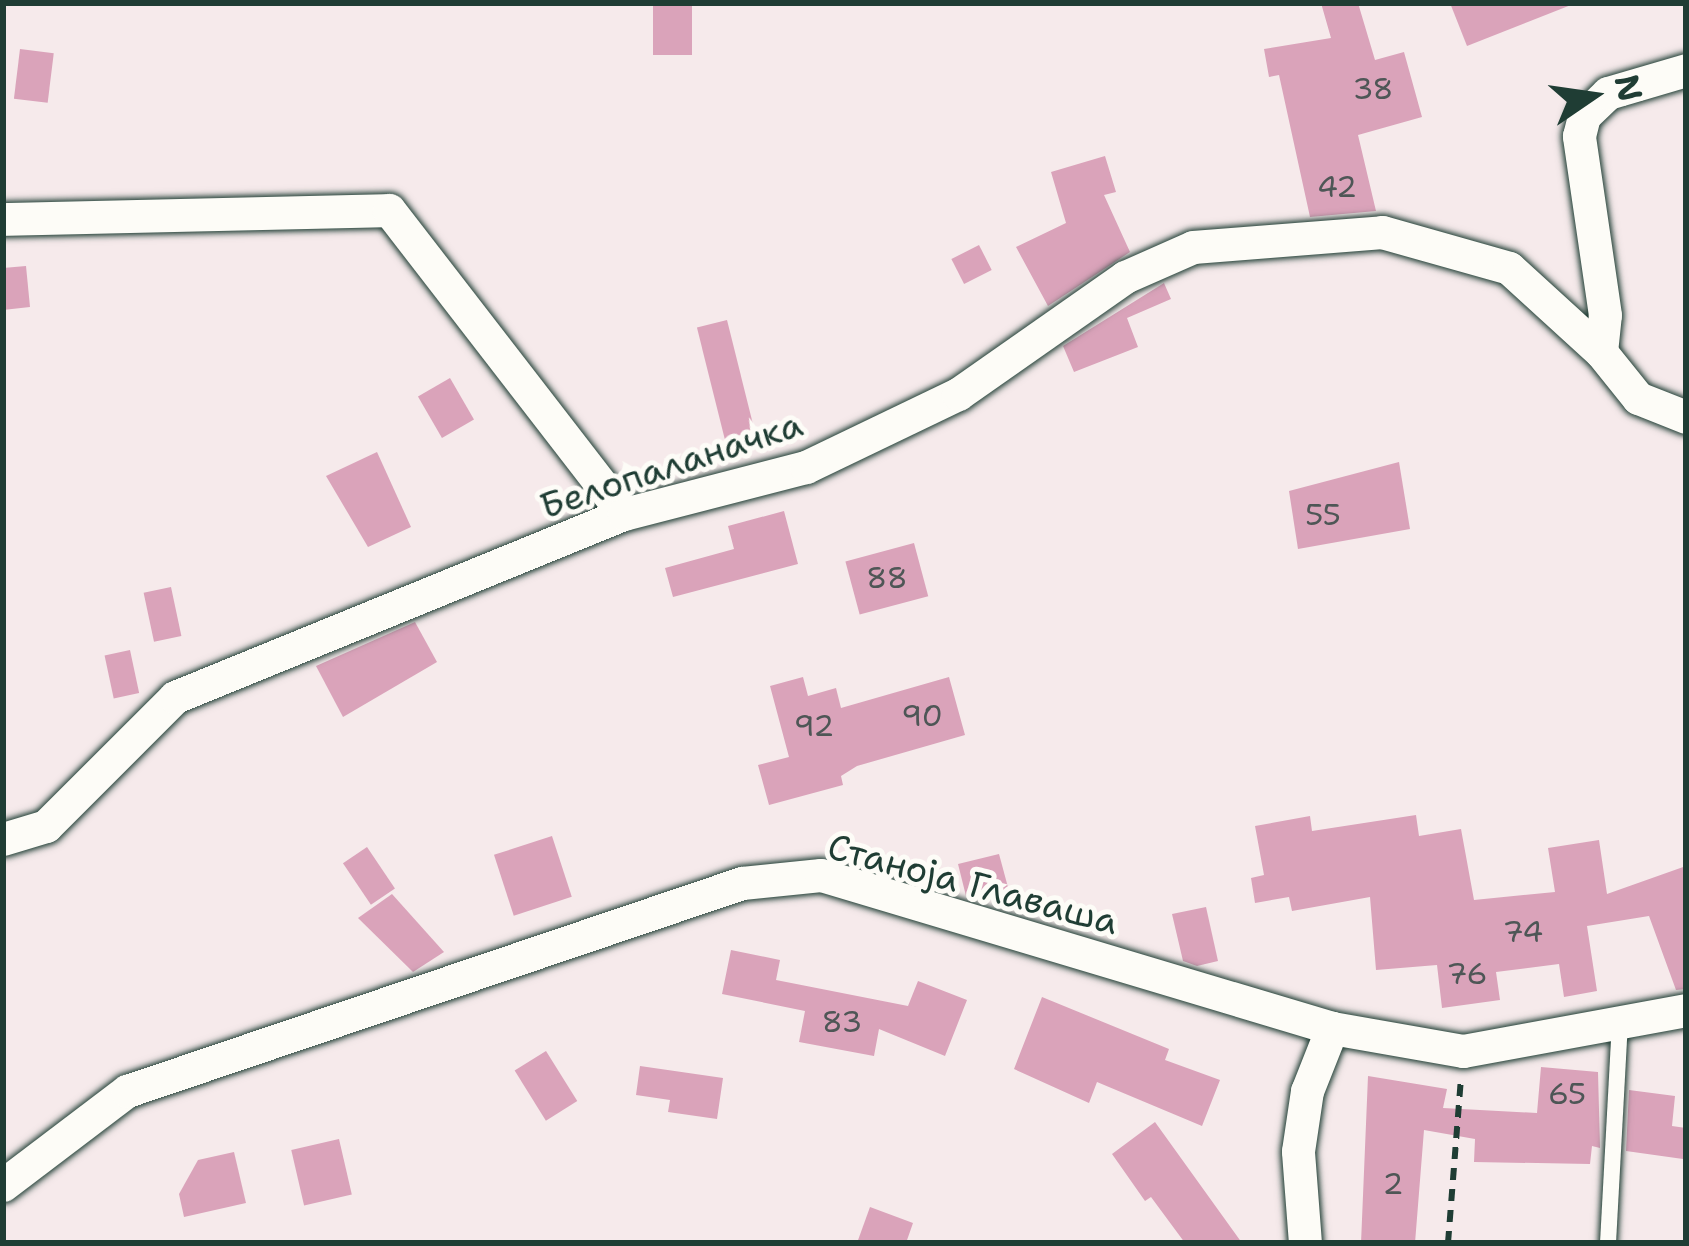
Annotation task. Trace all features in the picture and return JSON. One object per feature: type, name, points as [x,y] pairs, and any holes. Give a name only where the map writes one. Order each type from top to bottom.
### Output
[{"type":"street","points":[[1601,352],[1605,315],[1579,136],[1584,116],[1608,93],[1686,70]]},
{"type":"street","points":[[3,219],[389,210],[624,514]]},
{"type":"street","name":"Белопаланачка","points":[[3,839],[46,826],[176,697],[624,514],[806,467],[958,394],[1125,277],[1193,247],[1293,235],[1408,234],[1509,268],[1601,352],[1639,398],[1686,417]]},
{"type":"street","name":"Станоја Главаша","points":[[3,1185],[128,1091],[742,883],[821,875],[1332,1028],[1463,1051],[1686,1010]]},
{"type":"street","points":[[1305,1243],[1298,1151],[1307,1091],[1332,1028]]},
{"type":"lane","points":[[1608,1243],[1620,1023]]},
{"type":"path","points":[[1448,1243],[1463,1051]]},
{"type":"building","points":[[653,3],[692,3],[692,55],[653,55]]},
{"type":"building","points":[[1321,3],[1358,3],[1375,60],[1404,52],[1422,117],[1358,135],[1376,211],[1310,217],[1279,75],[1269,77],[1264,49],[1331,38]]},
{"type":"building","points":[[1450,3],[1571,3],[1571,5],[1467,46]]},
{"type":"building","points":[[20,49],[54,53],[48,103],[14,99]]},
{"type":"building","points":[[1105,156],[1116,192],[1104,195],[1130,252],[1048,306],[1016,247],[1066,223],[1051,172]]},
{"type":"building","points":[[979,245],[992,270],[964,284],[951,259]]},
{"type":"building","points":[[26,266],[30,307],[3,310],[3,268]]},
{"type":"building","points":[[1164,283],[1171,299],[1127,318],[1138,347],[1074,372],[1063,346]]},
{"type":"building","points":[[727,320],[755,432],[725,439],[697,327]]},
{"type":"building","points":[[450,378],[474,420],[442,438],[418,396]]},
{"type":"building","points":[[377,452],[411,527],[368,547],[326,476]]},
{"type":"building","points":[[1399,462],[1410,529],[1298,549],[1289,491]]},
{"type":"building","points":[[784,511],[798,564],[673,597],[665,568],[734,549],[728,526]]},
{"type":"building","points":[[914,543],[928,596],[860,615],[845,561]]},
{"type":"building","points":[[171,587],[181,636],[154,642],[144,593]]},
{"type":"building","points":[[415,622],[437,662],[343,717],[316,666]]},
{"type":"building","points":[[130,650],[139,693],[114,698],[105,655]]},
{"type":"building","points":[[803,677],[808,696],[836,688],[841,708],[949,677],[965,735],[857,766],[841,776],[843,785],[769,805],[758,765],[789,757],[770,686]]},
{"type":"building","points":[[1416,815],[1419,836],[1461,829],[1474,900],[1555,892],[1548,848],[1599,840],[1607,894],[1686,866],[1686,989],[1676,990],[1649,916],[1587,926],[1597,991],[1564,997],[1559,964],[1496,972],[1500,1000],[1442,1008],[1437,965],[1376,970],[1370,897],[1292,911],[1289,897],[1255,903],[1251,878],[1264,875],[1255,826],[1310,816],[1312,831]]},
{"type":"building","points":[[552,836],[572,897],[514,916],[494,855]]},
{"type":"building","points":[[367,847],[395,888],[371,905],[343,863]]},
{"type":"building","points":[[999,854],[1009,891],[966,896],[958,864]]},
{"type":"building","points":[[392,894],[444,952],[413,972],[358,918]]},
{"type":"building","points":[[1206,907],[1218,961],[1197,966],[1183,961],[1172,914]]},
{"type":"building","points":[[731,950],[780,960],[776,980],[908,1006],[918,981],[967,1000],[945,1056],[879,1029],[874,1056],[799,1042],[805,1011],[722,994]]},
{"type":"building","points":[[1042,997],[1169,1049],[1165,1060],[1220,1080],[1202,1126],[1097,1082],[1089,1103],[1014,1069]]},
{"type":"building","points":[[546,1051],[577,1101],[546,1121],[515,1071]]},
{"type":"building","points":[[640,1066],[723,1078],[717,1119],[668,1112],[670,1100],[636,1095]]},
{"type":"building","points":[[1541,1067],[1598,1072],[1600,1148],[1592,1146],[1590,1164],[1474,1162],[1475,1139],[1424,1130],[1415,1243],[1361,1243],[1368,1076],[1447,1089],[1443,1108],[1537,1113]]},
{"type":"building","points":[[1629,1090],[1675,1096],[1672,1126],[1686,1128],[1683,1159],[1626,1151]]},
{"type":"building","points":[[1155,1122],[1242,1243],[1185,1243],[1151,1197],[1145,1201],[1112,1154]]},
{"type":"building","points":[[339,1139],[352,1195],[304,1206],[291,1150]]},
{"type":"building","points":[[234,1152],[246,1203],[184,1217],[179,1194],[198,1160]]},
{"type":"building","points":[[870,1207],[913,1223],[906,1243],[857,1243]]}]
